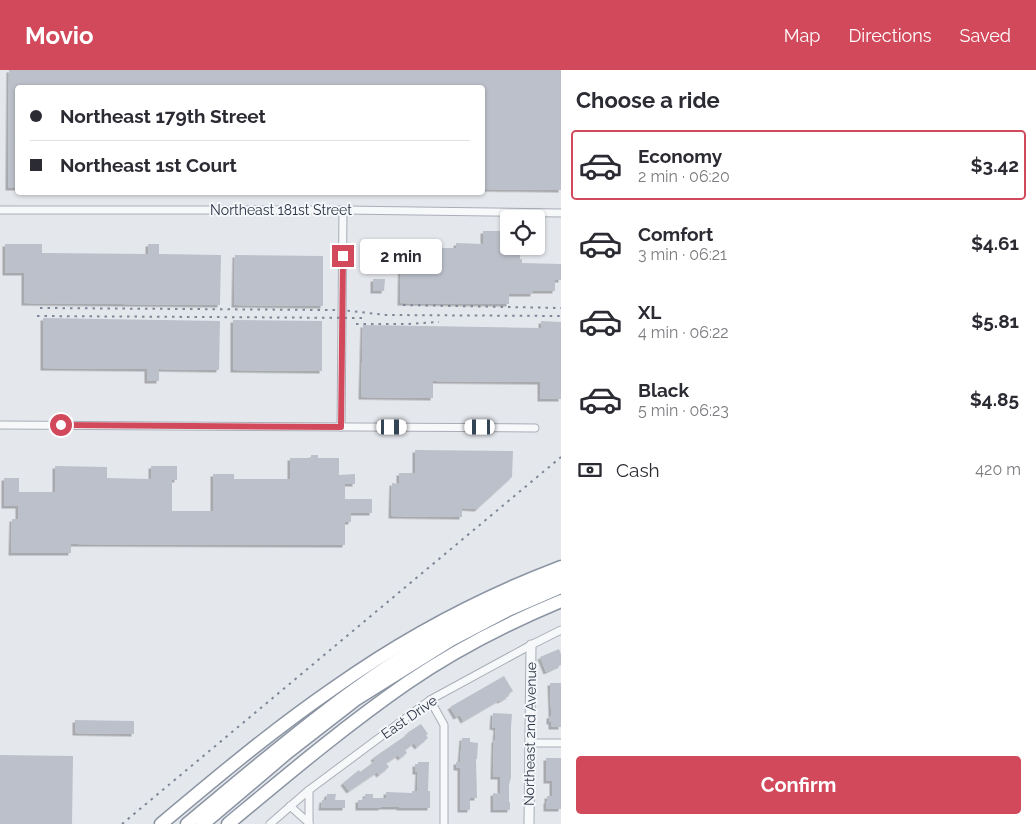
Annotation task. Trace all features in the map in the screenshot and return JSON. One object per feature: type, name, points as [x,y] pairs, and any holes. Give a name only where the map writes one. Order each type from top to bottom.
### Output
[{"type":"highway","points":[[161,824],[294,716],[361,669],[462,611],[516,585],[561,567]]},
{"type":"highway","points":[[187,824],[316,718],[385,668],[444,632],[561,577]]},
{"type":"highway","points":[[203,824],[288,752],[363,695],[451,640],[508,610],[561,587]]},
{"type":"highway","points":[[228,824],[361,716],[409,682],[455,653],[496,631],[561,601]]},
{"type":"street","name":"Northeast 181st Street","points":[[0,210],[343,210],[561,213]]},
{"type":"street","points":[[341,427],[343,210]]},
{"type":"street","points":[[0,425],[535,428]]},
{"type":"street","name":"East Drive","points":[[270,824],[309,790],[430,700],[561,630]]},
{"type":"street","name":"Northeast 2nd Avenue","points":[[529,824],[531,645]]},
{"type":"street","points":[[430,700],[444,725],[444,824]]},
{"type":"street","points":[[530,743],[561,743]]},
{"type":"street","points":[[308,823],[309,790]]},
{"type":"street","points":[[290,806],[308,823]]},
{"type":"building","points":[[9,70],[561,70],[561,190],[485,189],[485,85],[15,85],[15,188],[8,188]]},
{"type":"building","points":[[483,231],[500,231],[500,255],[520,255],[522,263],[561,264],[561,280],[555,280],[555,291],[533,291],[533,294],[509,294],[509,304],[400,303],[401,248],[456,248],[456,243],[483,244]]},
{"type":"building","points":[[5,244],[42,244],[42,253],[148,254],[148,244],[159,244],[159,254],[221,255],[220,305],[24,303],[24,273],[5,273]]},
{"type":"building","points":[[235,255],[323,256],[323,306],[234,305]]},
{"type":"building","points":[[373,279],[385,279],[384,291],[373,291]]},
{"type":"building","points":[[43,318],[220,321],[219,370],[159,369],[159,381],[147,381],[147,369],[43,368]]},
{"type":"building","points":[[233,320],[322,321],[322,371],[233,370]]},
{"type":"building","points":[[541,321],[561,322],[561,399],[540,399],[540,382],[433,381],[433,398],[361,397],[363,325],[541,328]]},
{"type":"building","points":[[415,450],[513,451],[512,477],[477,509],[462,508],[462,517],[391,516],[392,483],[399,484],[399,473],[415,473]]},
{"type":"building","points":[[311,455],[318,455],[318,458],[339,458],[339,475],[355,474],[355,484],[345,484],[345,499],[372,499],[372,513],[351,513],[351,522],[345,522],[345,545],[71,544],[71,553],[11,553],[12,519],[18,519],[18,506],[4,506],[4,478],[19,478],[19,492],[55,492],[55,466],[107,467],[107,478],[151,479],[151,466],[177,466],[177,480],[172,480],[172,511],[213,511],[213,474],[234,474],[234,479],[290,479],[290,458],[311,458]]},
{"type":"building","points":[[559,649],[561,665],[546,672],[540,657]]},
{"type":"building","points":[[504,676],[513,691],[508,694],[509,696],[463,721],[460,715],[456,717],[450,707]]},
{"type":"building","points":[[550,683],[561,683],[561,727],[551,727],[551,722],[549,722],[549,716],[551,716]]},
{"type":"building","points":[[493,713],[512,714],[511,777],[509,785],[510,810],[493,810],[493,793],[500,794],[500,777],[493,777],[496,728],[492,727]]},
{"type":"building","points":[[75,720],[134,721],[134,734],[75,733]]},
{"type":"building","points":[[421,724],[428,734],[426,735],[428,738],[417,747],[414,743],[405,750],[407,753],[400,758],[398,755],[386,763],[389,767],[379,775],[377,772],[349,791],[343,783],[359,770],[360,772],[375,761],[373,758]]},
{"type":"building","points":[[462,738],[470,738],[470,742],[478,743],[476,759],[477,798],[470,798],[470,810],[460,810],[460,768],[456,768],[456,762],[460,762]]},
{"type":"building","points":[[0,755],[73,756],[72,824],[0,824]]},
{"type":"building","points":[[546,758],[561,758],[561,809],[546,809],[547,796],[552,796],[552,781],[546,781]]},
{"type":"building","points":[[418,762],[429,762],[428,791],[430,791],[430,808],[358,808],[358,800],[365,798],[365,794],[373,794],[373,798],[386,798],[386,792],[412,793],[412,791],[417,791],[418,772],[415,772],[415,764],[418,764]]},
{"type":"building","points":[[327,794],[336,794],[335,800],[345,800],[345,808],[321,808],[322,800],[326,800]]},
{"type":"railway","points":[[403,305],[561,308]]},
{"type":"railway","points":[[40,308],[342,310],[386,315],[561,316]]},
{"type":"railway","points":[[37,316],[365,318]]},
{"type":"railway","points":[[356,324],[439,322]]},
{"type":"railway","points":[[122,824],[561,457]]},
{"type":"route","points":[[61,425],[341,427],[343,256]]}]
